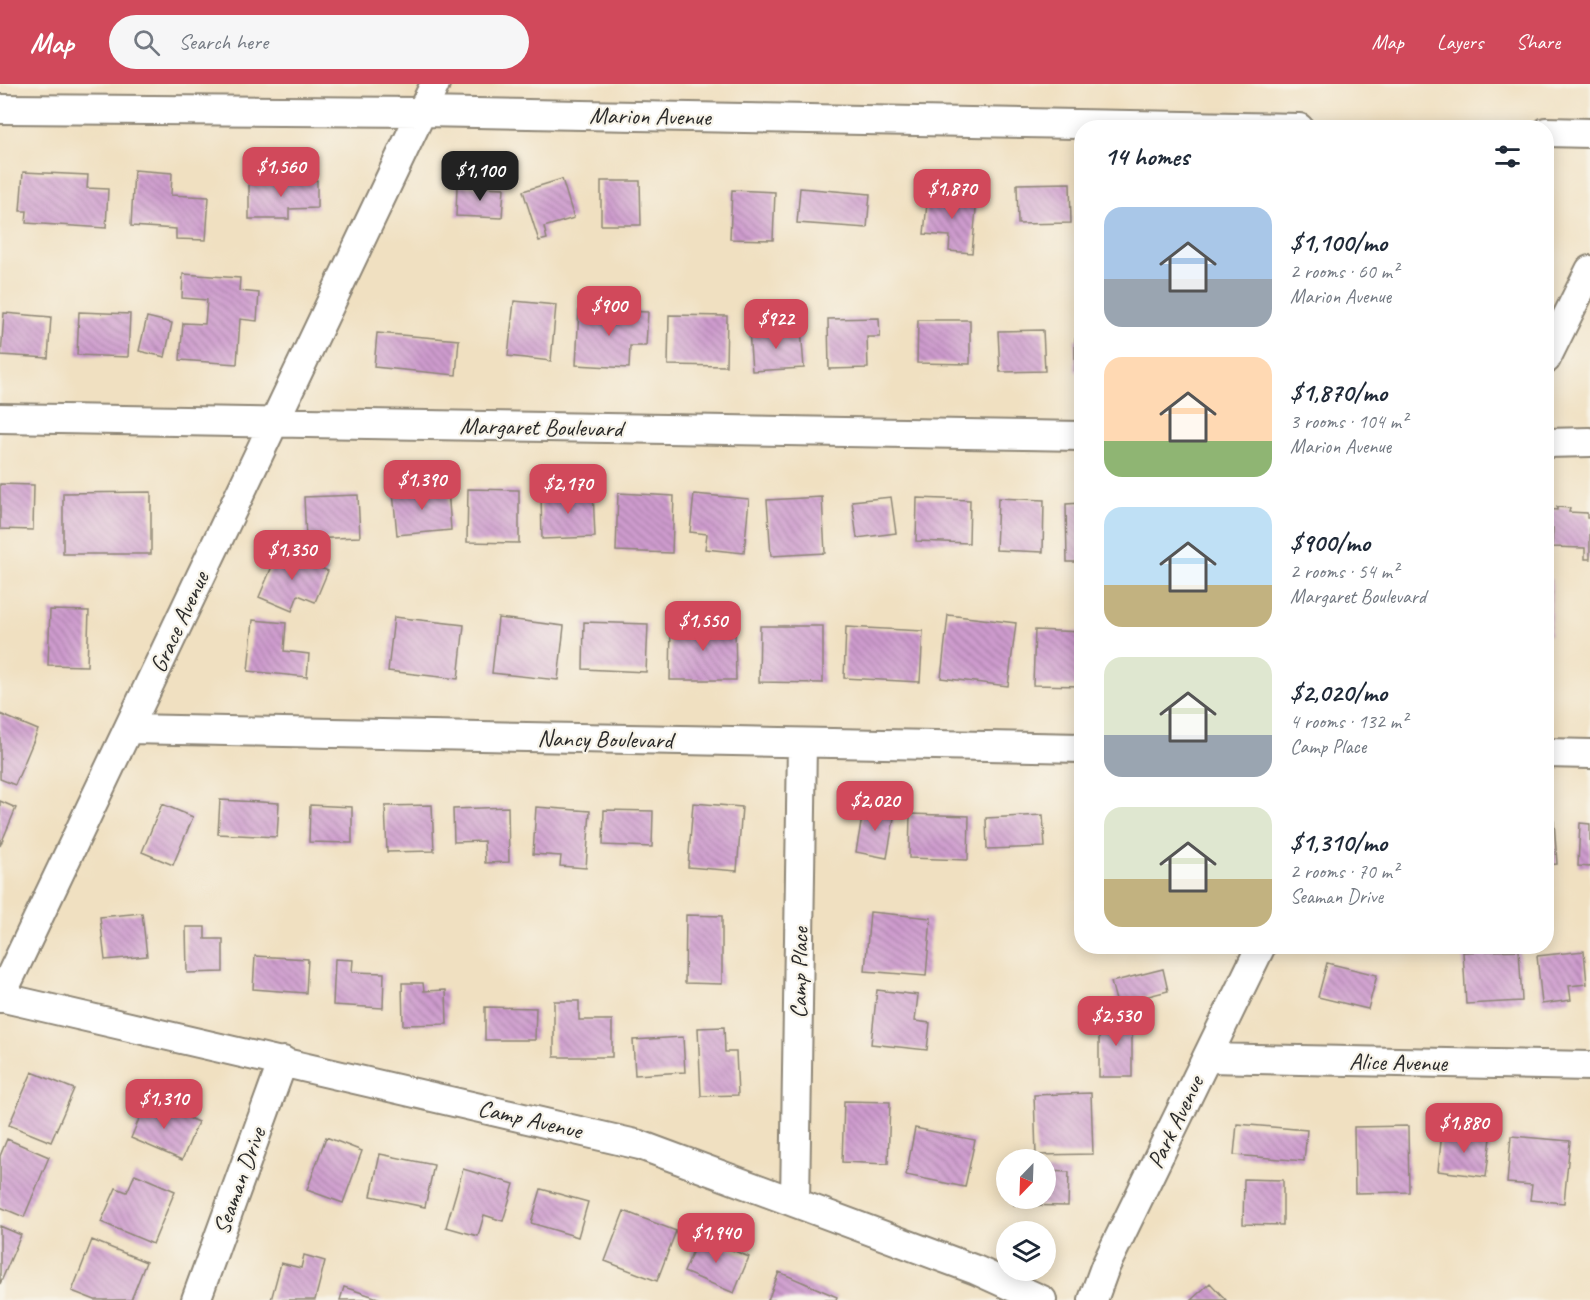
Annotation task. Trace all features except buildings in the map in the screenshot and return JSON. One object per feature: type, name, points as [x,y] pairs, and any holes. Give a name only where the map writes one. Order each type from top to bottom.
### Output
[{"type":"street","name":"Grace Avenue","points":[[0,997],[435,84]]},
{"type":"street","name":"Marion Avenue","points":[[0,109],[421,112],[1074,124]]},
{"type":"street","points":[[1554,132],[1590,132]]},
{"type":"street","points":[[1554,343],[1590,270]]},
{"type":"street","name":"Margaret Boulevard","points":[[0,418],[1074,436]]},
{"type":"street","points":[[1554,442],[1590,442]]},
{"type":"street","name":"Nancy Boulevard","points":[[129,729],[1074,748]]},
{"type":"street","name":"Camp Place","points":[[795,1202],[802,743]]},
{"type":"street","points":[[1554,753],[1590,754]]},
{"type":"street","name":"Park Avenue","points":[[1094,1300],[1105,1267],[1257,954]]},
{"type":"street","name":"Camp Avenue","points":[[0,997],[640,1145],[976,1270],[1042,1300]]},
{"type":"street","name":"Alice Avenue","points":[[1206,1058],[1590,1066]]},
{"type":"street","name":"Seaman Drive","points":[[196,1300],[283,1061]]}]
